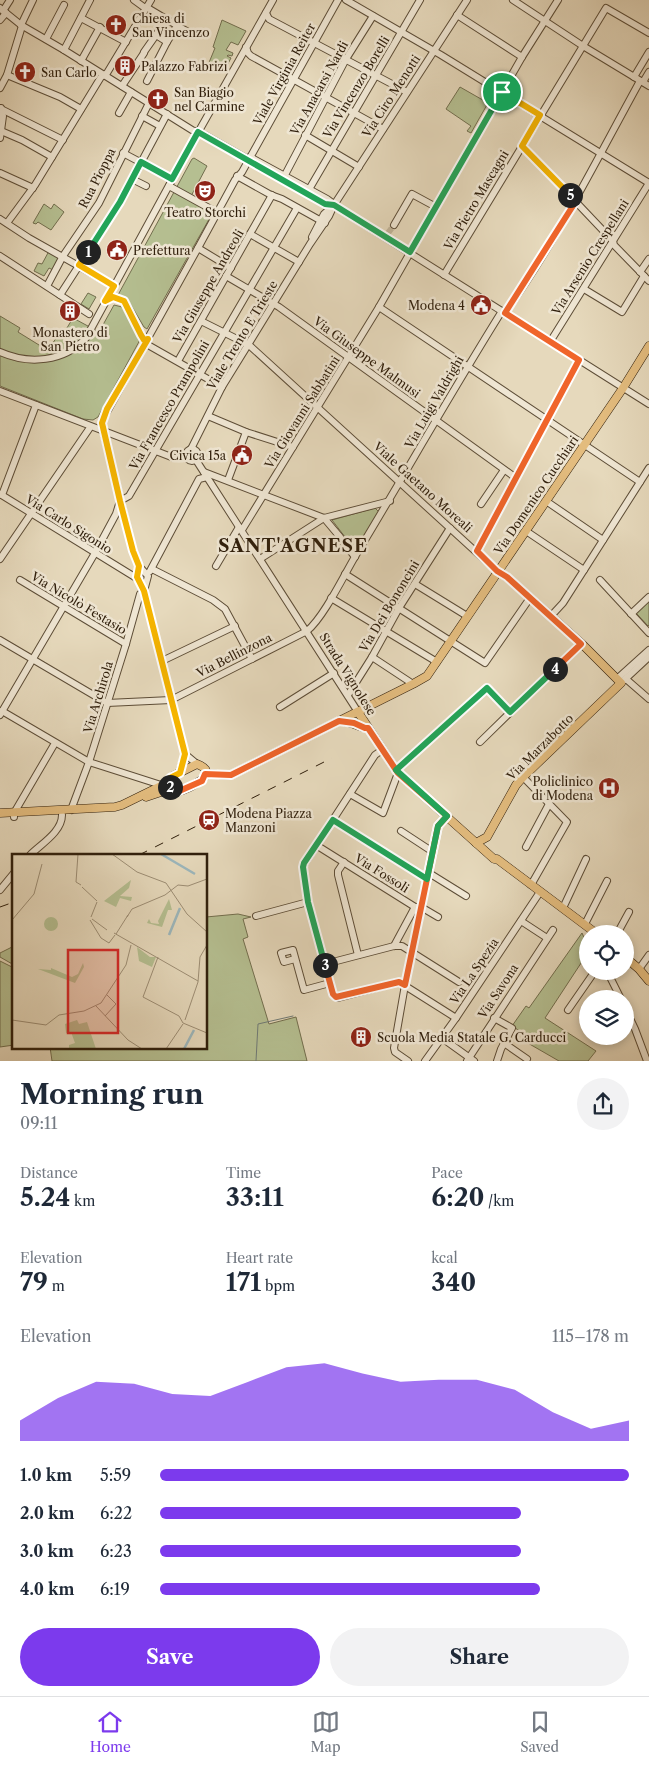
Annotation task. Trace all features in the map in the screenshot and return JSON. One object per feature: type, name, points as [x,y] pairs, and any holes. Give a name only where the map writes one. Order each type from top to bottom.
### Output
[{"type":"main road","name":"Via Domenico Cucchiari","points":[[205,774],[231,775],[426,676],[623,388],[649,346]]},
{"type":"main road","name":"Viale Gaetano Moreali","points":[[497,571],[507,577],[622,680]]},
{"type":"main road","name":"Via Marzabotto","points":[[487,837],[516,784],[522,777],[622,680]]},
{"type":"main road","name":"Strada Vignolese","points":[[358,712],[397,771],[494,859],[497,859],[564,908],[583,925]]},
{"type":"main road","points":[[339,721],[354,723],[368,728]]},
{"type":"main road","points":[[0,814],[62,815],[116,810],[167,785],[170,778],[198,764],[204,768],[205,774],[202,781],[182,791],[174,792],[167,785]]},
{"type":"main road","points":[[0,818],[122,805],[167,785]]},
{"type":"main road","points":[[476,843],[487,837],[487,844],[497,856],[497,859]]},
{"type":"main road","points":[[634,965],[649,981]]},
{"type":"street","points":[[0,20],[10,0]]},
{"type":"street","points":[[0,88],[7,75],[21,25],[34,0]]},
{"type":"street","points":[[64,50],[90,0]]},
{"type":"street","points":[[134,0],[188,32]]},
{"type":"street","points":[[7,223],[33,188],[101,77],[107,73],[151,0]]},
{"type":"street","points":[[0,352],[22,360],[45,360],[78,345],[90,332],[172,179],[195,130],[273,0]]},
{"type":"street","name":"Viale Virginia Reiter","points":[[102,430],[104,414],[148,340],[338,0]]},
{"type":"street","points":[[346,0],[502,92],[649,183]]},
{"type":"street","name":"Via Vincenzo Borelli","points":[[311,186],[420,0]]},
{"type":"street","name":"Via Ciro Menotti","points":[[334,205],[467,0]]},
{"type":"street","points":[[512,0],[642,82]]},
{"type":"street","points":[[544,20],[543,18],[554,0]]},
{"type":"street","points":[[544,20],[547,19],[558,0]]},
{"type":"street","points":[[46,39],[66,2]]},
{"type":"street","name":"Via Pietro Mascagni","points":[[444,275],[606,8],[649,33]]},
{"type":"street","points":[[3,11],[21,25],[167,114],[249,158],[325,204],[334,205],[387,235],[444,275],[649,404]]},
{"type":"street","points":[[266,13],[269,19],[407,92]]},
{"type":"street","points":[[457,15],[522,57]]},
{"type":"street","name":"Via Anacarsi Nardi","points":[[286,173],[346,59],[373,16]]},
{"type":"street","points":[[81,18],[126,42]]},
{"type":"street","points":[[122,86],[166,19]]},
{"type":"street","name":"Via Giovanni Sabbatini","points":[[216,566],[264,494],[348,358],[544,20]]},
{"type":"street","points":[[146,81],[177,26]]},
{"type":"street","points":[[81,60],[100,27]]},
{"type":"street","points":[[156,35],[167,42]]},
{"type":"street","points":[[246,47],[251,56],[383,129]]},
{"type":"street","points":[[642,82],[649,52]]},
{"type":"street","points":[[642,82],[649,72]]},
{"type":"street","points":[[7,75],[60,97],[81,109]]},
{"type":"street","name":"Via Luigi Valdrighi","points":[[307,631],[313,627],[390,501],[467,367],[576,201],[600,154],[642,82]]},
{"type":"street","points":[[119,113],[131,92]]},
{"type":"street","name":"Rua Pioppa","points":[[47,286],[63,256],[99,203],[149,103]]},
{"type":"street","points":[[1,108],[62,140]]},
{"type":"street","points":[[0,138],[3,116],[1,108]]},
{"type":"street","points":[[60,295],[120,202],[167,114]]},
{"type":"street","points":[[142,116],[160,126]]},
{"type":"street","points":[[1,131],[22,140],[52,157]]},
{"type":"street","points":[[305,135],[359,167]]},
{"type":"street","points":[[522,146],[576,201],[645,277]]},
{"type":"street","points":[[123,153],[172,179]]},
{"type":"street","points":[[0,173],[33,188]]},
{"type":"street","points":[[238,176],[322,222]]},
{"type":"street","points":[[132,180],[146,186]]},
{"type":"street","name":"Via Arsenio Crespellani","points":[[550,342],[649,183]]},
{"type":"street","points":[[168,186],[218,213]]},
{"type":"street","points":[[394,224],[412,194],[436,207]]},
{"type":"street","name":"Via Giuseppe Andreoli","points":[[178,361],[272,196]]},
{"type":"street","name":"Viale Trento E Trieste","points":[[194,451],[197,440],[222,387],[334,205]]},
{"type":"street","name":"Via Francesco Prampolini","points":[[1,713],[95,553],[116,514],[120,501],[129,496],[297,208]]},
{"type":"street","points":[[0,219],[29,238],[114,286]]},
{"type":"street","points":[[250,234],[299,262]]},
{"type":"street","points":[[198,248],[231,268]]},
{"type":"street","points":[[0,256],[89,314]]},
{"type":"street","points":[[584,288],[622,312],[645,277],[649,259]]},
{"type":"street","name":"Via Giuseppe Malmusi","points":[[226,276],[274,303],[516,478]]},
{"type":"street","points":[[105,301],[113,297],[124,301],[144,340],[148,340],[178,361],[222,387]]},
{"type":"street","points":[[378,308],[640,482]]},
{"type":"street","name":"Viale Gaetano Moreali","points":[[201,320],[249,345],[497,571]]},
{"type":"street","points":[[477,551],[579,360]]},
{"type":"street","points":[[0,392],[36,404],[174,458],[187,458],[191,461],[196,460],[198,456],[194,451],[187,452],[187,458]]},
{"type":"street","points":[[1,495],[36,404]]},
{"type":"street","points":[[208,416],[246,432],[293,447]]},
{"type":"street","points":[[0,559],[89,429]]},
{"type":"street","points":[[102,430],[133,551],[142,574],[144,591],[185,754],[180,773]]},
{"type":"street","points":[[228,480],[246,432]]},
{"type":"street","name":"Strada Vignolese","points":[[196,460],[358,712]]},
{"type":"street","points":[[551,616],[564,603],[649,468]]},
{"type":"street","points":[[481,504],[504,470]]},
{"type":"street","points":[[142,574],[199,480],[205,474],[228,480],[324,518],[355,557]]},
{"type":"street","name":"Via Carlo Sigonio","points":[[1,495],[126,573],[142,574],[213,600],[225,609],[252,660]]},
{"type":"street","points":[[260,559],[324,518],[390,501]]},
{"type":"street","points":[[546,501],[603,540]]},
{"type":"street","name":"Via Dei Bononcini","points":[[348,695],[372,657],[385,631],[450,528]]},
{"type":"street","points":[[526,531],[584,570]]},
{"type":"street","points":[[345,574],[485,663],[530,598]]},
{"type":"street","name":"Via Nicolò Festasio","points":[[20,580],[126,644]]},
{"type":"street","points":[[600,580],[648,631]]},
{"type":"street","points":[[415,584],[467,616]]},
{"type":"street","name":"Via Archirola","points":[[72,810],[108,703],[140,594],[144,591]]},
{"type":"street","points":[[631,614],[649,597]]},
{"type":"street","points":[[331,598],[437,662]]},
{"type":"street","points":[[162,661],[235,626]]},
{"type":"street","name":"Via Bellinzona","points":[[171,700],[307,631]]},
{"type":"street","points":[[0,640],[108,703],[171,700]]},
{"type":"street","points":[[480,742],[581,644]]},
{"type":"street","points":[[622,680],[649,650]]},
{"type":"street","points":[[372,657],[413,684]]},
{"type":"street","points":[[622,680],[649,657]]},
{"type":"street","points":[[280,707],[334,674]]},
{"type":"street","points":[[622,680],[649,700]]},
{"type":"street","points":[[350,794],[383,813],[397,771],[487,688],[510,712]]},
{"type":"street","points":[[1,713],[89,762],[167,785]]},
{"type":"street","points":[[14,815],[55,744]]},
{"type":"street","points":[[382,750],[374,755],[303,867],[308,902],[330,983],[334,996],[338,998],[399,982],[456,1018]]},
{"type":"street","points":[[185,754],[198,764]]},
{"type":"street","points":[[522,777],[566,822],[531,885]]},
{"type":"street","points":[[526,847],[549,804]]},
{"type":"street","points":[[31,854],[61,825],[62,815]]},
{"type":"street","points":[[408,1061],[395,1052],[394,1048],[413,952],[418,907],[428,876],[438,826],[447,816]]},
{"type":"street","points":[[333,820],[466,896]]},
{"type":"street","points":[[401,832],[433,852]]},
{"type":"street","name":"Via Fossoli","points":[[316,845],[418,907],[438,917]]},
{"type":"street","points":[[564,908],[586,859]]},
{"type":"street","points":[[344,862],[338,875],[358,956]]},
{"type":"street","points":[[0,890],[12,875]]},
{"type":"street","points":[[590,925],[607,882]]},
{"type":"street","name":"Via La Spezia","points":[[425,1061],[540,892]]},
{"type":"street","points":[[256,916],[308,902]]},
{"type":"street","points":[[394,946],[418,907]]},
{"type":"street","points":[[622,925],[629,912]]},
{"type":"street","points":[[521,921],[547,938]]},
{"type":"street","name":"Via Savona","points":[[470,1060],[494,1018],[552,930]]},
{"type":"street","points":[[325,964],[394,946],[402,946],[459,982]]},
{"type":"street","points":[[639,970],[649,955]]},
{"type":"street","points":[[295,959],[304,990],[330,983]]},
{"type":"street","points":[[568,1010],[589,980]]},
{"type":"street","points":[[494,1018],[512,1028],[497,1061]]},
{"type":"street","points":[[634,1025],[647,1061]]},
{"type":"street","points":[[442,1038],[470,1060]]},
{"type":"street","points":[[504,1043],[527,1058]]},
{"type":"green space","points":[[222,20],[246,31],[238,45],[231,42],[226,50],[233,53],[232,56],[227,56],[231,58],[224,71],[220,69],[219,71],[208,65],[215,48],[213,47]]},
{"type":"green space","points":[[460,87],[488,103],[471,133],[467,131],[471,126],[446,109]]},
{"type":"green space","points":[[194,158],[207,166],[190,198],[212,212],[212,214],[147,329],[128,300],[118,295]]},
{"type":"green space","points":[[44,204],[51,209],[54,204],[64,212],[51,230],[38,222],[36,224],[33,223]]},
{"type":"green space","points":[[49,251],[60,257],[53,270],[49,268],[44,276],[34,271],[38,263],[42,264]]},
{"type":"green space","points":[[88,293],[96,297],[89,309],[81,304]]},
{"type":"green space","points":[[114,305],[122,307],[141,338],[98,417],[93,420],[83,419],[0,386],[0,316],[20,328],[18,332],[39,345],[41,342],[50,347],[59,334],[62,336],[73,318],[99,332]]},
{"type":"green space","points":[[375,508],[379,512],[355,550],[332,520]]},
{"type":"green space","points":[[649,600],[649,625],[648,626],[636,613]]},
{"type":"green space","points":[[238,914],[251,917],[243,919],[248,937],[243,939],[269,1024],[296,1017],[307,1061],[52,1061],[50,1048],[208,1048],[208,917]]},
{"type":"green space","points":[[579,937],[579,966],[545,1018],[579,1040],[579,1045],[587,1045],[596,1051],[588,1061],[559,1061],[526,1042],[529,1037],[512,1026],[526,1006],[529,1008]]},
{"type":"green space","points":[[12,947],[12,964],[0,957],[0,953]]},
{"type":"green space","points":[[0,961],[12,967],[12,1045],[0,1047]]},
{"type":"waterway","points":[[256,1061],[258,1024],[293,1016]]},
{"type":"tunnel","points":[[388,233],[394,225]]},
{"type":"railway","points":[[141,854],[332,758]]},
{"type":"railway","points":[[0,907],[12,903]]},
{"type":"place","name":"Chiesa di San Vincenzo","points":[[116,25]]},
{"type":"place","name":"Palazzo Fabrizi","points":[[125,66]]},
{"type":"place","name":"San Carlo","points":[[25,72]]},
{"type":"place","name":"San Biagio nel Carmine","points":[[158,99]]},
{"type":"place","name":"Teatro Storchi","points":[[205,191]]},
{"type":"place","name":"Prefettura","points":[[117,250]]},
{"type":"place","name":"Modena 4","points":[[481,305]]},
{"type":"place","name":"Monastero di San Pietro","points":[[70,311]]},
{"type":"place","name":"Civica 15a","points":[[242,455]]},
{"type":"place","name":"Policlinico di Modena","points":[[609,788]]},
{"type":"place","name":"Modena Piazza Manzoni","points":[[209,820]]},
{"type":"place","name":"Scuola Media Statale G. Carducci","points":[[361,1037]]},
{"type":"district","name":"SANT'AGNESE","points":[[293,546]]},
{"type":"route","points":[[502,92],[410,252],[334,205],[325,204],[198,132],[172,179],[141,162],[120,202],[79,265],[114,286],[105,301],[113,297],[124,301],[144,340],[148,339],[104,414],[102,430],[133,551],[139,566],[137,577],[144,591],[185,754],[180,773],[170,778],[170,788],[174,792],[182,791],[202,781],[205,774],[231,775],[339,721],[358,724],[368,728],[396,770],[398,773],[447,816],[438,826],[407,980],[405,985],[399,982],[338,998],[333,994],[308,902],[303,867],[333,820],[427,879],[438,826],[444,820],[447,816],[396,770],[487,688],[510,712],[581,644],[507,577],[497,571],[477,551],[579,360],[505,313],[576,201],[522,146],[540,115],[502,92]]}]
